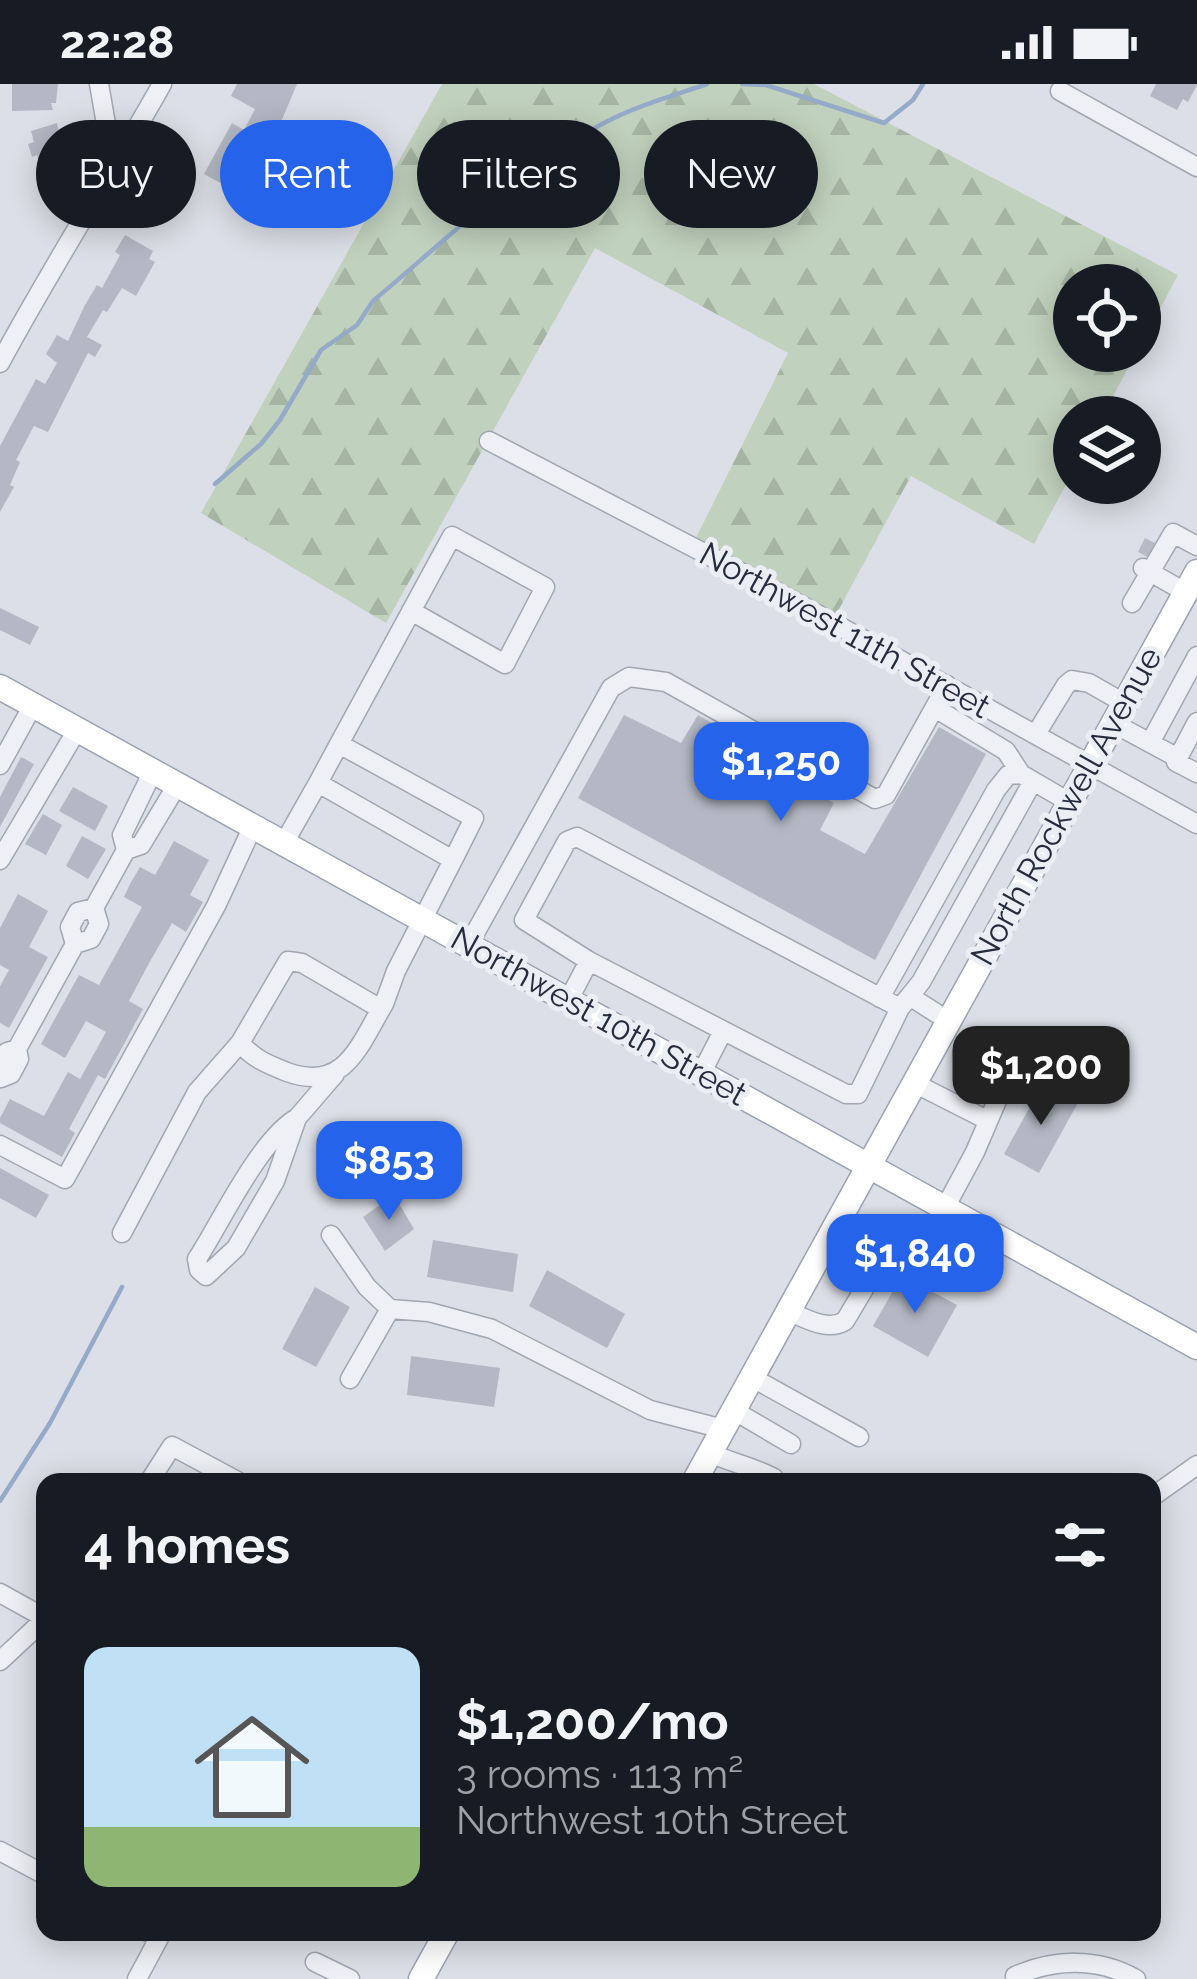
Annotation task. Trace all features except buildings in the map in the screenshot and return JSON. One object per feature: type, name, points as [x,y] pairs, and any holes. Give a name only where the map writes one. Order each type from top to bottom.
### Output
[{"type":"main road","name":"North Rockwell Avenue","points":[[699,1473],[1194,578]]},
{"type":"main road","name":"Northwest 10th Street","points":[[0,687],[1197,1347]]},
{"type":"main road","points":[[428,1976],[443,1941]]},
{"type":"street","points":[[99,84],[105,120]]},
{"type":"street","points":[[141,120],[161,84]]},
{"type":"street","points":[[1060,91],[1197,166]]},
{"type":"street","points":[[0,363],[77,228]]},
{"type":"street","name":"Northwest 11th Street","points":[[489,441],[1197,824]]},
{"type":"street","points":[[1132,603],[1154,553],[1173,533],[1197,547]]},
{"type":"street","points":[[284,843],[452,536],[545,587],[505,664],[411,611]]},
{"type":"street","points":[[1154,553],[1194,578]]},
{"type":"street","points":[[1150,743],[1197,656]]},
{"type":"street","points":[[469,944],[611,688],[629,677],[665,682],[875,799],[886,795],[947,685]]},
{"type":"street","points":[[1036,734],[1072,680],[1089,683],[1150,743],[1178,758]]},
{"type":"street","points":[[0,765],[34,706]]},
{"type":"street","points":[[934,708],[1006,751],[1027,778]]},
{"type":"street","points":[[1197,722],[1176,762],[1197,773]]},
{"type":"street","points":[[0,860],[77,730]]},
{"type":"street","points":[[297,1118],[275,1181],[236,1248],[206,1276],[196,1259],[264,1153],[348,1063],[384,1004],[474,818],[339,744]]},
{"type":"street","points":[[126,850],[122,835],[153,772]]},
{"type":"street","points":[[880,998],[1008,775],[1027,778],[1069,802]]},
{"type":"street","points":[[947,1020],[906,1003],[880,998],[577,837],[567,841],[524,920],[589,961],[833,1089],[858,1094],[906,1003],[1027,778]]},
{"type":"street","points":[[0,1074],[7,1052],[16,1049],[75,944],[70,928],[78,912],[94,908],[126,850],[140,845],[177,784]]},
{"type":"street","points":[[317,784],[453,860]]},
{"type":"street","points":[[134,812],[154,822]]},
{"type":"street","points":[[0,1144],[64,1179],[216,906],[253,826]]},
{"type":"street","points":[[122,1233],[197,1092],[240,1042],[288,961],[302,963],[374,1005],[384,1004]]},
{"type":"street","points":[[569,999],[589,961]]},
{"type":"street","points":[[702,1072],[723,1031]]},
{"type":"street","points":[[240,1042],[255,1060],[305,1079],[335,1074]]},
{"type":"street","points":[[946,1206],[976,1152],[1008,1075]]},
{"type":"street","points":[[912,1082],[987,1120]]},
{"type":"street","points":[[788,1311],[838,1326],[889,1247],[898,1244],[936,1264],[958,1269],[973,1257],[988,1230]]},
{"type":"street","points":[[331,1235],[367,1287],[390,1309],[429,1312],[492,1328],[650,1410],[728,1419],[791,1444]]},
{"type":"street","points":[[350,1379],[390,1309]]},
{"type":"street","points":[[752,1377],[859,1436]]},
{"type":"street","points":[[155,1473],[172,1446],[222,1473]]},
{"type":"street","points":[[710,1453],[764,1473]]},
{"type":"street","points":[[1161,1491],[1197,1465]]},
{"type":"street","points":[[0,1593],[36,1614]]},
{"type":"street","points":[[0,1661],[36,1627]]},
{"type":"street","points":[[1,1852],[36,1870]]},
{"type":"street","points":[[136,1979],[152,1941]]},
{"type":"street","points":[[315,1962],[350,1979]]},
{"type":"street","points":[[1016,1976],[1048,1962],[1091,1964],[1136,1979]]},
{"type":"green space","points":[[442,84],[814,84],[1157,264],[1053,264],[1053,372],[1126,372],[1113,396],[1053,396],[1056,504],[1034,544],[911,476],[832,622],[692,546],[788,353],[595,248],[386,623],[201,513],[361,228],[393,228],[393,171],[417,129],[417,228],[620,228],[620,120],[422,120]]},
{"type":"green space","points":[[1161,266],[1178,275],[1161,307]]},
{"type":"waterway","points":[[215,484],[261,444],[280,420],[321,350],[357,325],[373,301],[483,206],[602,124],[707,84]]},
{"type":"waterway","points":[[742,84],[766,85],[884,123],[913,100],[923,84]]},
{"type":"waterway","points":[[0,1501],[50,1423],[122,1287]]},
{"type":"tunnel","points":[[1146,556],[1153,542]]}]
